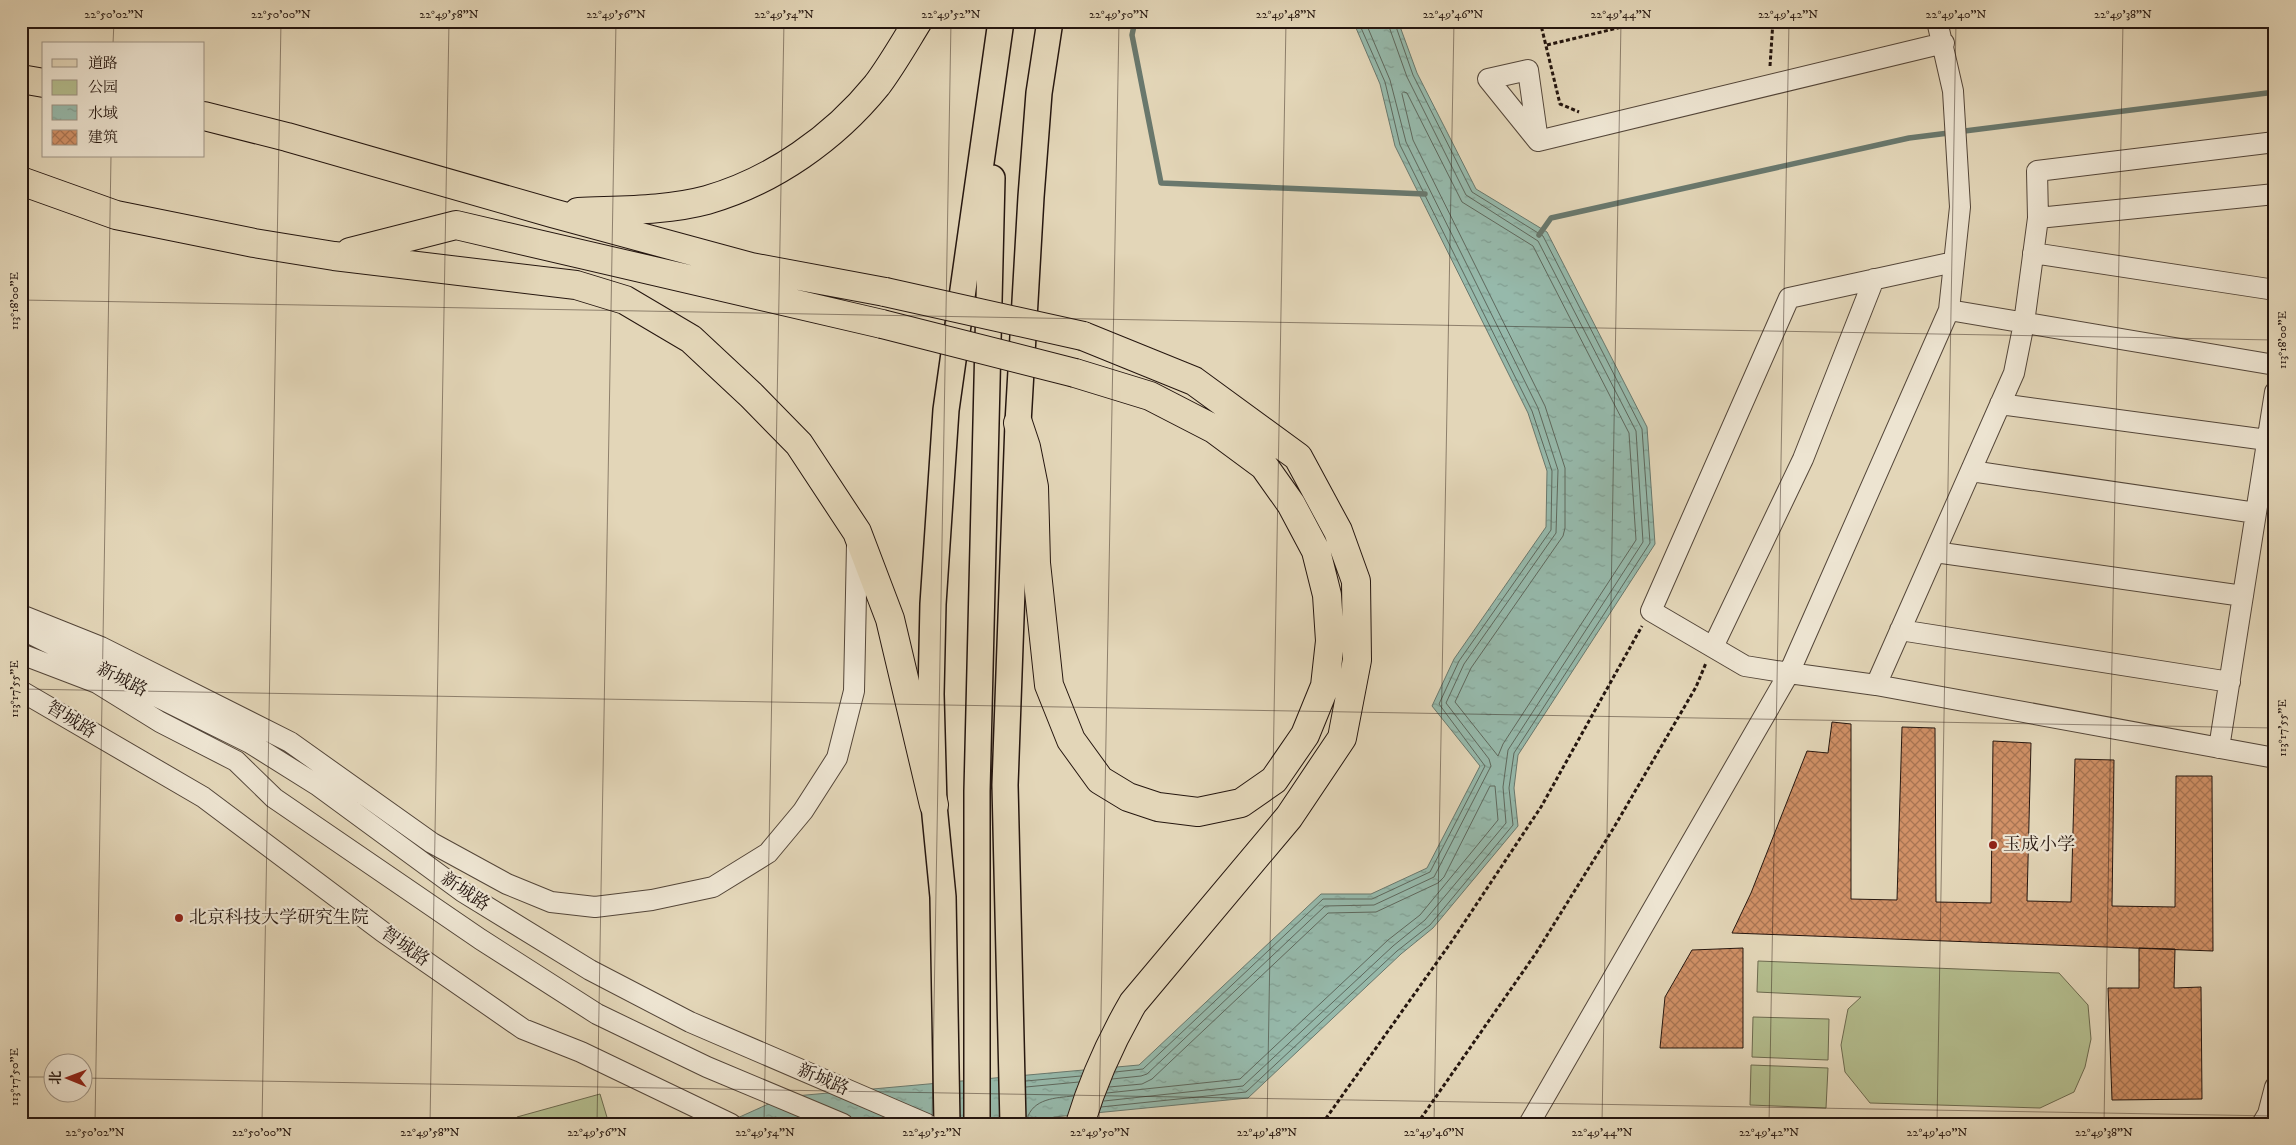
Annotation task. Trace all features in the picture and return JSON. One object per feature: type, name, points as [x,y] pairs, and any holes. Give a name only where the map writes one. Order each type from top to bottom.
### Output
[{"type":"highway","points":[[552,213],[646,209],[706,200],[768,176],[830,134],[877,84],[918,21]]},
{"type":"highway","points":[[21,79],[42,83]]},
{"type":"highway","points":[[21,98],[42,99]]},
{"type":"highway","points":[[205,116],[287,137],[552,213],[751,266],[885,292],[1083,336],[1194,381],[1298,458],[1338,530],[1356,581],[1357,660],[1342,738],[1289,817],[1133,1002],[1091,1088],[1080,1124]]},
{"type":"highway","points":[[21,181],[116,215],[254,243],[334,256],[576,285],[625,300],[691,339],[751,395],[799,444],[857,532],[890,619],[934,805]]},
{"type":"highway","points":[[334,256],[456,225],[882,324],[1075,373],[1150,396],[1214,429],[1264,466],[1291,504],[1316,551],[1327,595],[1330,641],[1325,686],[1305,735],[1274,780],[1240,804],[1198,812],[1158,807],[1128,797],[1100,780],[1071,740],[1049,685],[1036,563],[1034,487],[1026,446],[1018,423]]},
{"type":"main road","points":[[947,1124],[943,897],[934,805],[931,694],[933,604],[946,410],[1001,21]]},
{"type":"main road","points":[[976,1124],[977,791],[992,176],[1005,21]]},
{"type":"main road","points":[[1013,1124],[1004,785],[1018,423],[1039,93],[1050,21]]},
{"type":"street","points":[[1529,1124],[1789,672],[1949,310],[1960,208],[1953,103],[1944,43],[1937,21]]},
{"type":"street","points":[[1538,141],[1944,43]]},
{"type":"street","points":[[1876,685],[2014,373],[2024,323],[2038,218],[2036,171],[2275,142]]},
{"type":"street","points":[[2038,218],[2275,194]]},
{"type":"street","points":[[2033,253],[2275,290]]},
{"type":"street","points":[[1954,262],[1789,298],[1651,611],[1745,666],[1876,685],[2275,758]]},
{"type":"street","points":[[1713,647],[1803,459],[1874,279]]},
{"type":"street","points":[[1949,310],[2275,365]]},
{"type":"street","points":[[2219,748],[2275,392]]},
{"type":"street","points":[[2000,404],[2267,440]]},
{"type":"street","points":[[1971,471],[2256,513]]},
{"type":"street","points":[[21,615],[101,647],[290,742],[432,843],[507,884],[551,902],[594,907],[652,900],[713,887],[768,853],[803,812],[837,758],[854,691],[857,532]]},
{"type":"street","points":[[1935,552],[2243,596]]},
{"type":"street","points":[[1900,630],[2230,682]]},
{"type":"street","name":"新城路","points":[[27,632],[250,743],[317,785],[463,892],[590,970],[690,1022],[927,1124]]},
{"type":"street","name":"新城路","points":[[21,654],[97,683],[160,722],[236,761],[274,798],[480,939],[597,1014],[707,1068],[843,1124]]},
{"type":"street","name":"智城路","points":[[21,691],[203,797],[383,932],[523,1029],[580,1052],[732,1124]]},
{"type":"street","points":[[2262,1124],[2268,1114],[2275,1087]]},
{"type":"path","points":[[1540,21],[1560,104],[1586,116]]},
{"type":"path","points":[[1547,46],[1647,21]]},
{"type":"path","points":[[1770,72],[1773,21]]},
{"type":"path","points":[[1322,1124],[1452,941],[1541,807],[1651,611]]},
{"type":"path","points":[[1417,1124],[1536,952],[1613,829],[1696,687],[1713,647]]},
{"type":"green space","points":[[1758,961],[2059,973],[2088,1005],[2091,1039],[2085,1067],[2074,1092],[2040,1108],[1870,1103],[1845,1072],[1841,1045],[1848,1009],[1861,997],[1757,992]]},
{"type":"green space","points":[[1753,1017],[1829,1019],[1828,1060],[1752,1057]]},
{"type":"green space","points":[[1751,1065],[1828,1068],[1826,1108],[1750,1105]]},
{"type":"green space","points":[[600,1094],[609,1124],[519,1124],[517,1117]]},
{"type":"green space","points":[[1660,1118],[1736,1120],[1736,1124],[1660,1124]]},
{"type":"green space","points":[[1745,1118],[1822,1120],[1821,1124],[1745,1124]]},
{"type":"water","points":[[1353,21],[1398,21],[1417,73],[1476,189],[1547,232],[1647,427],[1655,544],[1518,755],[1514,788],[1518,826],[1433,928],[1401,954],[1248,1098],[1054,1117],[1041,1124],[724,1124],[784,1097],[1139,1065],[1321,894],[1371,894],[1427,868],[1480,766],[1432,706],[1454,659],[1546,527],[1547,471],[1528,413],[1395,146],[1380,84]]},
{"type":"building","points":[[1832,722],[1851,724],[1851,899],[1897,900],[1902,727],[1935,728],[1936,902],[1991,903],[1993,741],[2031,743],[2027,901],[2071,902],[2075,759],[2114,760],[2112,906],[2175,907],[2176,776],[2212,776],[2213,951],[1732,933],[1751,893],[1807,751],[1828,753]]},
{"type":"building","points":[[1743,948],[1743,1048],[1660,1048],[1665,997],[1692,950]]},
{"type":"building","points":[[2139,948],[2175,949],[2174,988],[2201,987],[2202,1099],[2112,1100],[2108,988],[2139,988]]},
{"type":"waterway","points":[[1135,21],[1132,35],[1161,183],[1425,194]]},
{"type":"waterway","points":[[1539,235],[1551,218],[1909,138],[2275,92]]},
{"type":"place","name":"玉成小学","points":[[1993,845]]},
{"type":"place","name":"北京科技大学研究生院","points":[[179,918]]}]
